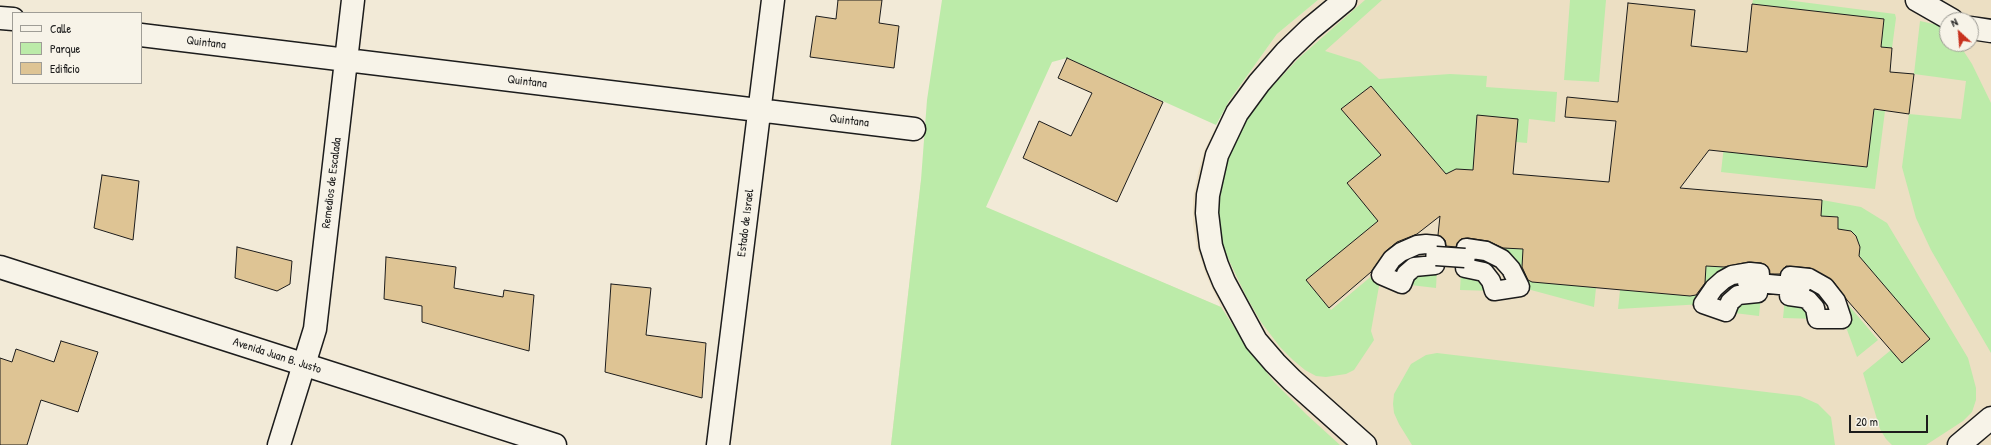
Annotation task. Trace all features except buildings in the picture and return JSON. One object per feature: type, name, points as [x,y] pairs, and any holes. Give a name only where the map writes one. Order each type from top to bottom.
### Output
[{"type":"street","name":"Remedios de Escalada","points":[[279,445],[315,329],[353,0]]},
{"type":"street","name":"Estado de Israel","points":[[718,445],[760,110],[772,0]]},
{"type":"street","points":[[1345,0],[1310,29],[1286,52],[1259,83],[1237,113],[1216,155],[1208,195],[1207,213],[1211,246],[1217,265],[1224,282],[1256,341],[1288,375],[1365,445]]},
{"type":"street","points":[[1917,0],[1939,13]]},
{"type":"street","points":[[0,18],[12,19]]},
{"type":"street","points":[[1979,29],[1991,31]]},
{"type":"street","name":"Quintana","points":[[142,35],[914,129]]},
{"type":"street","points":[[1391,279],[1397,267],[1407,259],[1419,255],[1465,258],[1483,261],[1489,264],[1499,273],[1506,289]]},
{"type":"street","name":"Avenida Juan B. Justo","points":[[0,267],[555,445]]},
{"type":"street","points":[[1714,308],[1726,312],[1730,302],[1738,295],[1758,293],[1759,283],[1789,285],[1809,289],[1815,294],[1823,304],[1829,319]]},
{"type":"street","points":[[1959,445],[1991,418]]},
{"type":"shaded area","points":[[1318,0],[1991,0],[1991,445],[891,445],[921,180],[1221,307],[1206,275],[1197,247],[1193,224],[1193,199],[1198,173],[1205,149],[1229,101],[1277,34]]},
{"type":"green space","points":[[942,0],[1318,0],[1277,34],[1229,101],[1216,125],[1067,58],[1052,62],[986,207],[1221,307],[1247,347],[1274,382],[1340,445],[891,445],[921,180],[927,100]]},
{"type":"green space","points":[[1365,0],[1382,0],[1325,51],[1360,62],[1379,79],[1450,74],[1487,76],[1486,87],[1557,92],[1555,122],[1529,119],[1527,143],[1516,142],[1517,119],[1478,116],[1473,170],[1456,169],[1446,174],[1371,86],[1342,109],[1408,187],[1366,168],[1347,182],[1379,221],[1306,280],[1331,310],[1392,259],[1381,275],[1371,331],[1374,340],[1354,370],[1346,374],[1326,377],[1316,376],[1305,370],[1280,347],[1261,322],[1246,296],[1221,240],[1219,204],[1227,157],[1236,137],[1250,114],[1268,91],[1299,58]]},
{"type":"green space","points":[[1570,0],[1606,0],[1599,82],[1564,80]]},
{"type":"green space","points":[[1753,0],[1786,0],[1895,14],[1896,18],[1892,48],[1881,47],[1884,19],[1752,4]]},
{"type":"green space","points":[[1920,21],[1938,25],[1939,52],[1964,52],[1972,64],[1991,103],[1991,353],[1931,250],[1916,218],[1902,167],[1909,114],[1961,119],[1966,81],[1914,74]]},
{"type":"green space","points":[[1874,110],[1885,111],[1875,189],[1721,172],[1726,128],[1736,153],[1867,167]]},
{"type":"green space","points":[[1822,200],[1861,207],[1887,223],[1968,358],[1976,388],[1976,400],[1972,412],[1963,421],[1926,445],[1892,445],[1886,439],[1880,429],[1863,373],[1891,350],[1902,363],[1930,339],[1857,255],[1860,247],[1856,236],[1850,231],[1838,229],[1838,217],[1821,216]]},
{"type":"green space","points":[[1467,245],[1523,249],[1522,270],[1529,280],[1596,288],[1594,307],[1520,287],[1516,277]]},
{"type":"green space","points":[[1706,266],[1760,270],[1750,272],[1703,304],[1618,309],[1620,290],[1690,296],[1698,295],[1704,288]]},
{"type":"green space","points":[[1465,268],[1494,291],[1460,290],[1461,271]]},
{"type":"green space","points":[[1437,269],[1436,288],[1402,284],[1403,278]]},
{"type":"green space","points":[[1791,273],[1823,275],[1878,340],[1857,357],[1839,308]]},
{"type":"green space","points":[[1761,296],[1759,316],[1726,312],[1727,306]]},
{"type":"green space","points":[[1789,296],[1817,319],[1783,318],[1785,298]]},
{"type":"green space","points":[[1437,353],[1800,396],[1818,404],[1831,417],[1835,445],[1412,445],[1394,413],[1394,394],[1411,364],[1426,355]]}]
